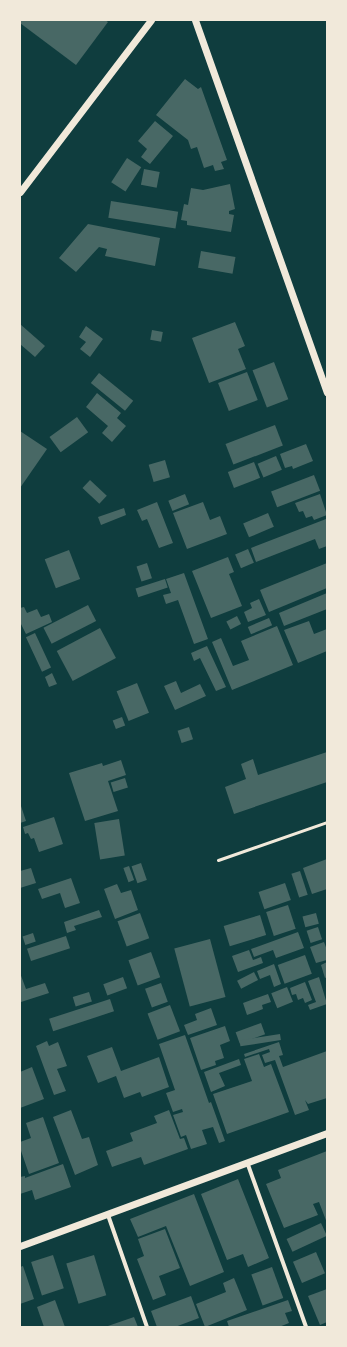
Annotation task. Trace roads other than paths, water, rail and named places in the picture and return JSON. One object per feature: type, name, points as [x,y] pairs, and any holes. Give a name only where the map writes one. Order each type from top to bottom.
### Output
[{"type":"street","points":[[20,192],[151,20]]},
{"type":"street","points":[[195,20],[327,392]]},
{"type":"street","points":[[20,1246],[108,1215],[327,1133]]},
{"type":"street","points":[[247,1162],[306,1327]]},
{"type":"street","points":[[108,1215],[147,1327]]},
{"type":"lane","points":[[218,860],[327,822]]}]
